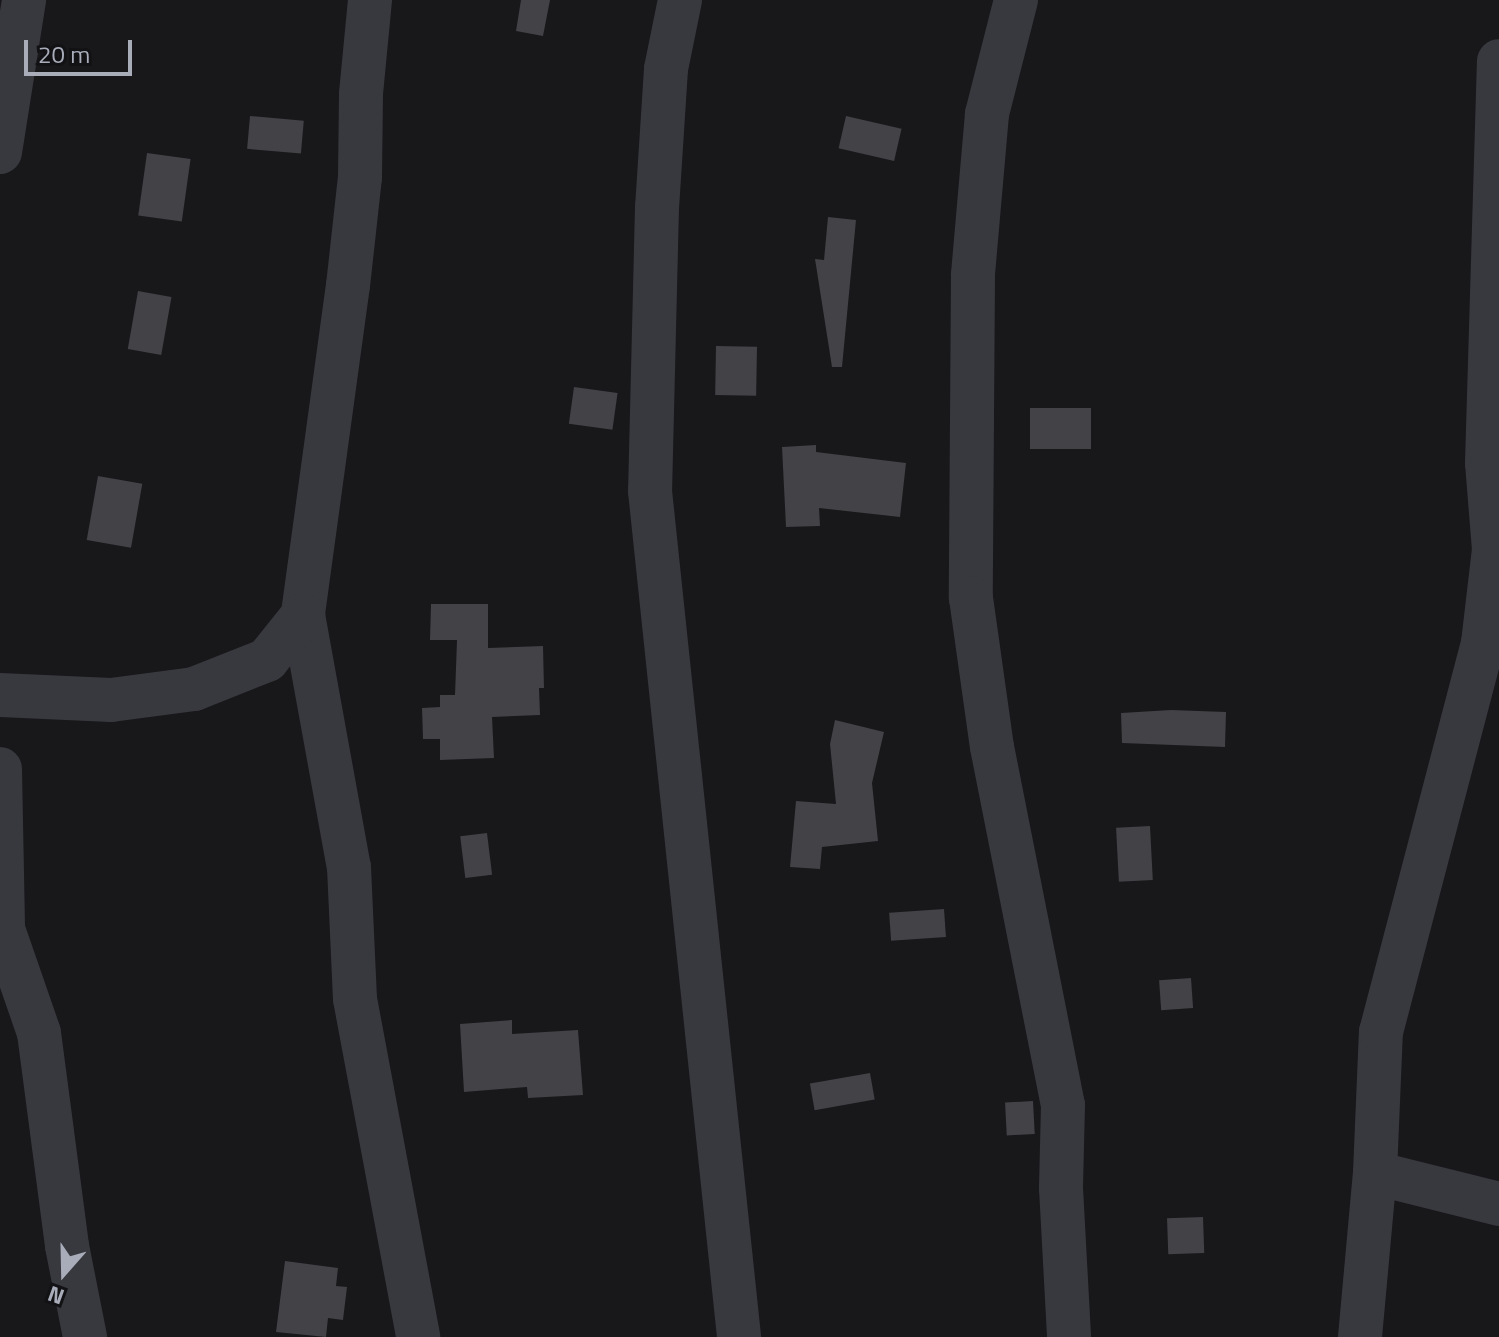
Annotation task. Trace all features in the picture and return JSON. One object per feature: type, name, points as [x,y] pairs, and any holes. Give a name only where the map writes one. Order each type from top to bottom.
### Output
[{"type":"street","points":[[0,152],[24,0]]},
{"type":"street","points":[[370,0],[361,94],[360,177],[303,615],[349,867],[355,999],[418,1337]]},
{"type":"street","points":[[680,0],[666,69],[657,207],[650,491],[739,1337]]},
{"type":"street","points":[[1016,0],[987,114],[973,275],[971,598],[994,761],[1063,1105],[1061,1188],[1069,1337]]},
{"type":"street","points":[[1360,1337],[1375,1173],[1381,1032],[1483,643],[1494,550],[1499,61]]},
{"type":"street","points":[[0,695],[111,700],[194,689],[267,660],[303,615]]},
{"type":"street","points":[[0,769],[3,929],[39,1033],[67,1246],[85,1337]]},
{"type":"street","points":[[1375,1173],[1499,1204]]},
{"type":"building","points":[[521,0],[550,0],[543,36],[516,31]]},
{"type":"building","points":[[250,116],[304,121],[301,154],[247,149]]},
{"type":"building","points":[[846,116],[902,129],[894,161],[839,148]]},
{"type":"building","points":[[147,153],[191,159],[182,222],[138,215]]},
{"type":"building","points":[[828,217],[856,220],[842,367],[832,367],[815,259],[824,260]]},
{"type":"building","points":[[138,291],[171,297],[161,355],[128,349]]},
{"type":"building","points":[[716,346],[757,347],[756,396],[715,395]]},
{"type":"building","points":[[574,387],[618,393],[612,430],[569,424]]},
{"type":"building","points":[[1030,408],[1091,408],[1091,449],[1030,449]]},
{"type":"building","points":[[816,445],[816,452],[906,463],[900,517],[819,508],[820,526],[786,527],[782,447]]},
{"type":"building","points":[[98,476],[142,484],[131,548],[87,540]]},
{"type":"building","points":[[431,604],[488,604],[488,648],[543,646],[544,688],[539,688],[540,715],[492,717],[494,758],[440,760],[440,739],[423,739],[422,708],[440,707],[440,695],[455,695],[457,640],[430,640]]},
{"type":"building","points":[[1171,710],[1226,712],[1225,747],[1122,743],[1121,713]]},
{"type":"building","points":[[835,720],[884,732],[872,783],[878,841],[822,847],[820,869],[790,867],[796,801],[836,804],[830,744]]},
{"type":"building","points":[[1150,826],[1153,880],[1119,882],[1116,828]]},
{"type":"building","points":[[487,833],[492,875],[465,878],[460,836]]},
{"type":"building","points":[[944,909],[946,937],[891,941],[889,913]]},
{"type":"building","points":[[1191,978],[1193,1008],[1161,1010],[1159,980]]},
{"type":"building","points":[[512,1020],[512,1034],[578,1030],[583,1095],[528,1098],[527,1087],[464,1092],[460,1024]]},
{"type":"building","points":[[870,1073],[875,1100],[815,1110],[810,1084]]},
{"type":"building","points":[[1033,1101],[1035,1134],[1007,1135],[1005,1102]]},
{"type":"building","points":[[1203,1217],[1204,1253],[1168,1254],[1167,1218]]},
{"type":"building","points":[[285,1261],[338,1268],[336,1286],[347,1287],[343,1320],[328,1318],[326,1337],[276,1332]]}]
